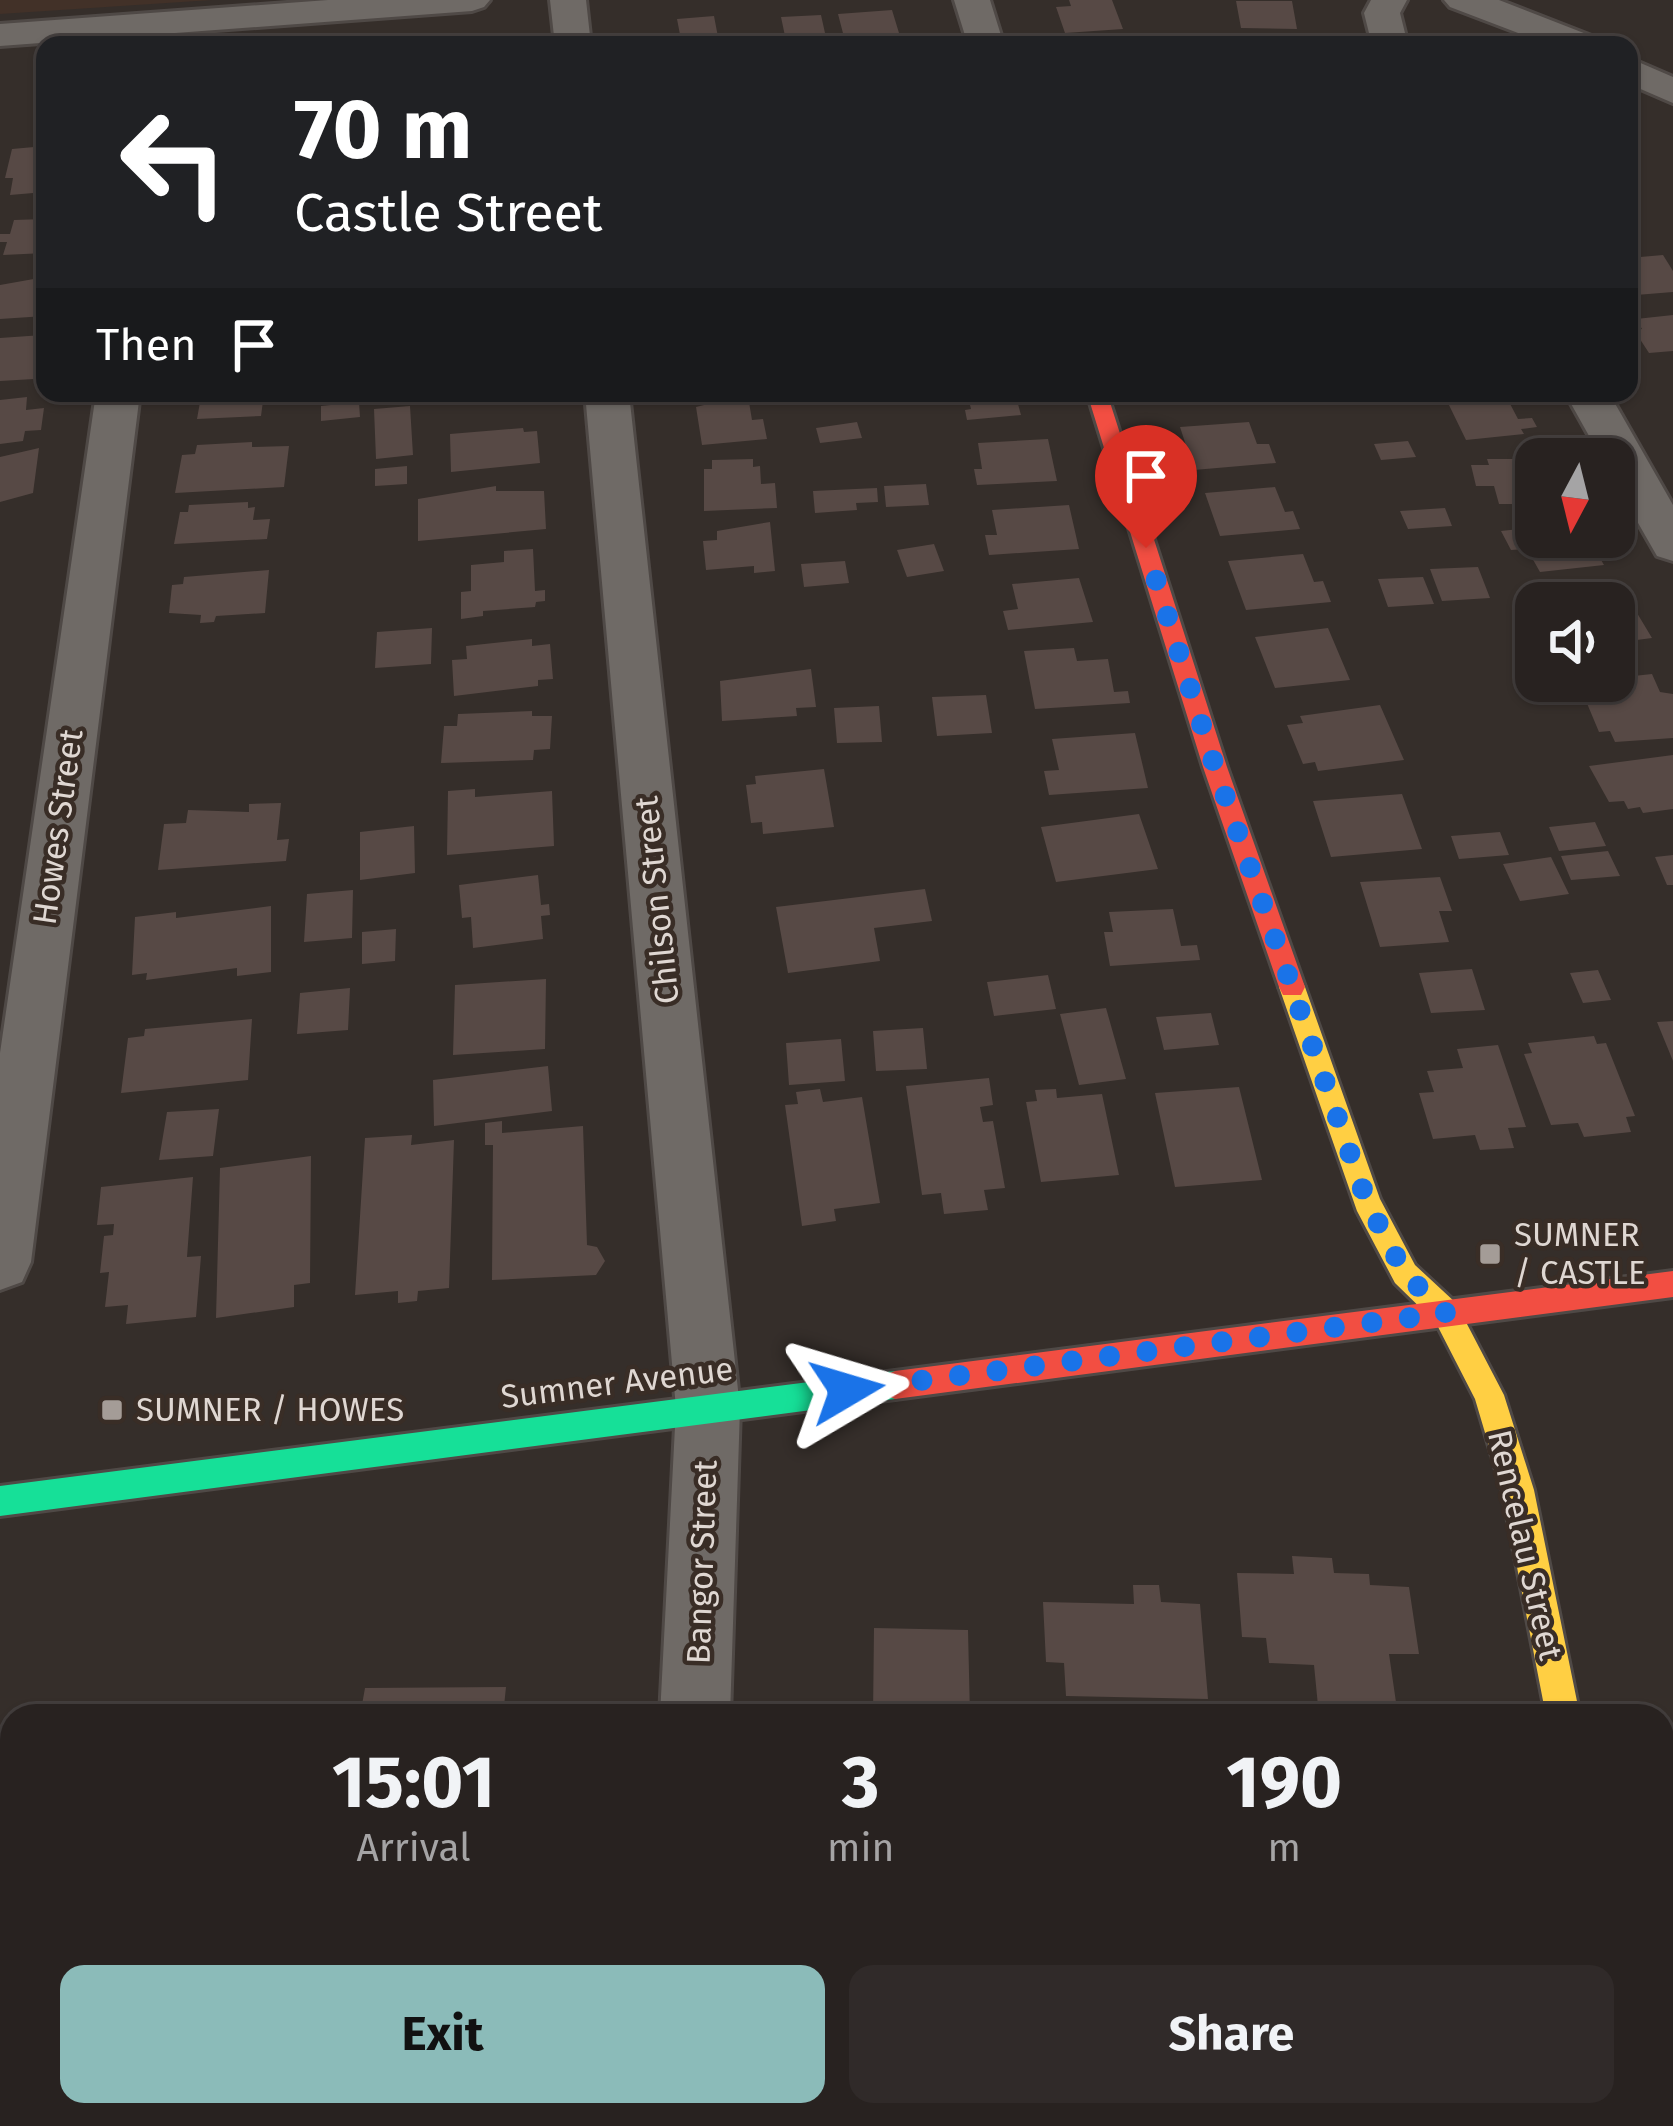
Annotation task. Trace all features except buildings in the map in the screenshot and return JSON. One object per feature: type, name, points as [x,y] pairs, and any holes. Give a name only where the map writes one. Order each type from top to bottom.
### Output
[{"type":"street","points":[[0,35],[166,34],[472,0]]},
{"type":"street","points":[[568,0],[571,36]]},
{"type":"street","points":[[972,0],[983,36]]},
{"type":"street","points":[[1388,0],[1382,13],[1388,36]]},
{"type":"street","points":[[1462,0],[1560,36]]},
{"type":"street","points":[[1638,74],[1673,92]]},
{"type":"street","name":"Howes Street","points":[[0,1262],[117,402]]},
{"type":"street","name":"Chilson Street","points":[[608,402],[708,1408]]},
{"type":"street","name":"Rencelau Street","points":[[1100,402],[1215,767],[1367,1202],[1405,1274],[1446,1313],[1490,1395],[1518,1490],[1561,1704]]},
{"type":"street","points":[[1592,402],[1673,544]]},
{"type":"street","name":"Sumner Avenue","points":[[0,1501],[1673,1284]]},
{"type":"street","name":"Bangor Street","points":[[696,1704],[708,1408]]},
{"type":"shaded area","points":[[0,0],[212,0],[0,14]]},
{"type":"traffic: fast","points":[[0,1501],[895,1385]]},
{"type":"traffic: slow","points":[[1292,987],[1367,1202],[1405,1274],[1446,1313],[1489,1395],[1518,1490],[1561,1704]]},
{"type":"traffic: jam","points":[[1100,402],[1215,767],[1292,987]]},
{"type":"traffic: jam","points":[[895,1385],[1673,1284]]},
{"type":"place","name":"SUMNER / CASTLE","points":[[1490,1254]]},
{"type":"place","name":"SUMNER / HOWES","points":[[112,1410]]},
{"type":"route","points":[[847,1390],[1446,1313],[1405,1274],[1367,1202],[1215,767],[1146,548]]}]
